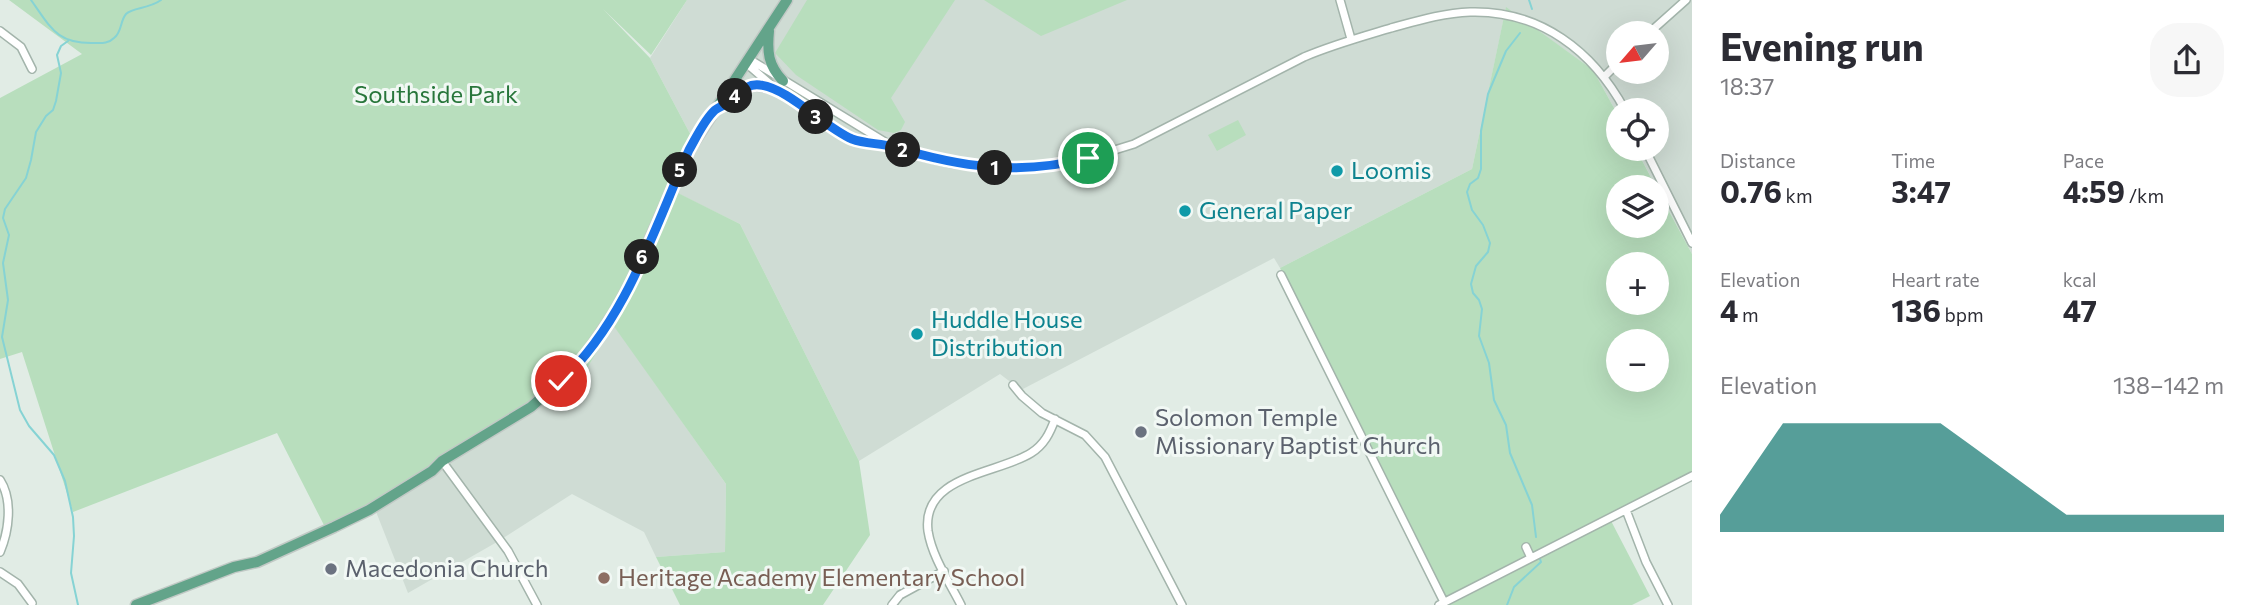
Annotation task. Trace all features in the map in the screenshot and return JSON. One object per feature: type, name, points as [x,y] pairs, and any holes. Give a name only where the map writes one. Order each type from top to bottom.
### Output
[{"type":"main road","points":[[136,605],[234,567],[268,557],[369,510],[432,471],[442,461],[531,407],[568,375],[587,353],[631,282],[689,150],[787,0]]},
{"type":"main road","points":[[714,111],[744,88],[780,86],[768,57],[769,29]]},
{"type":"street","points":[[1340,0],[1352,39]]},
{"type":"street","points":[[1662,21],[1686,0]]},
{"type":"street","points":[[747,61],[803,108],[853,139],[891,146],[953,164],[987,167],[1022,168],[1079,161],[1134,144],[1304,57],[1352,39],[1431,17],[1469,12],[1519,19],[1549,30],[1575,48],[1605,76],[1618,98]]},
{"type":"street","points":[[0,31],[21,47],[32,69]]},
{"type":"street","points":[[780,86],[810,97],[891,146]]},
{"type":"street","points":[[803,108],[810,97]]},
{"type":"street","points":[[1651,161],[1692,243]]},
{"type":"street","points":[[1280,275],[1441,604],[1692,476]]},
{"type":"street","points":[[1013,385],[1033,406],[1085,435],[1105,457],[1182,605]]},
{"type":"street","points":[[961,605],[929,533],[930,511],[947,488],[1032,453],[1047,438],[1055,419]]},
{"type":"street","points":[[442,461],[508,551],[537,605]]},
{"type":"street","points":[[0,480],[7,494],[6,535],[0,552]]},
{"type":"street","points":[[1626,510],[1646,562],[1668,605]]},
{"type":"street","points":[[1525,547],[1531,558]]},
{"type":"street","points":[[892,605],[900,595],[944,571]]},
{"type":"street","points":[[0,572],[18,584],[32,603]]},
{"type":"shaded area","points":[[687,0],[1692,0],[1692,254],[1669,211],[1669,175],[1650,175],[1642,161],[1669,161],[1669,98],[1608,98],[1593,70],[1506,8],[1472,169],[1280,268],[1274,258],[1021,390],[1000,374],[859,461],[740,224],[669,189],[696,145],[650,58]]},
{"type":"shaded area","points":[[613,324],[726,484],[725,552],[656,557],[644,532],[572,494],[497,542],[408,593],[373,504],[586,370]]},
{"type":"green space","name":"Southside Park","points":[[9,0],[687,0],[651,55],[603,9],[650,58],[696,145],[670,189],[740,224],[859,461],[870,535],[823,605],[680,605],[656,557],[725,552],[726,484],[613,325],[586,370],[327,531],[277,433],[73,512],[22,352],[0,359],[0,98],[82,54]]},
{"type":"green space","points":[[807,0],[955,0],[891,98],[905,122],[901,130],[894,133],[878,130],[796,75],[775,53]]},
{"type":"green space","points":[[984,0],[1127,0],[1041,36]]},
{"type":"green space","points":[[1506,7],[1593,70],[1608,98],[1606,98],[1606,161],[1642,161],[1650,175],[1606,175],[1606,238],[1669,238],[1669,211],[1692,254],[1692,477],[1609,517],[1650,596],[1632,605],[1444,605],[1280,268],[1472,169]]},
{"type":"green space","points":[[1238,120],[1246,135],[1217,151],[1208,135]]},
{"type":"waterway","points":[[31,0],[56,32],[71,41],[81,43],[109,41],[117,36],[126,14],[161,0]]},
{"type":"waterway","points":[[1529,0],[1532,9]]},
{"type":"waterway","points":[[1520,33],[1506,51],[1488,94],[1481,131],[1481,169],[1478,178],[1470,184],[1467,192],[1472,210],[1483,225],[1490,243],[1488,252],[1476,266],[1471,284],[1482,309],[1479,336],[1489,363],[1494,400],[1506,425],[1510,453],[1532,505],[1536,537]]},
{"type":"waterway","points":[[68,41],[61,46],[57,55],[61,73],[53,110],[36,132],[26,178],[5,209],[3,218],[9,235],[3,263],[8,300],[2,337],[20,410],[29,426],[54,455],[65,481],[73,517],[71,573],[78,605]]},
{"type":"waterway","points":[[1507,605],[1514,587],[1541,562],[1540,559]]},
{"type":"place","name":"Loomis","points":[[1337,171]]},
{"type":"place","name":"General Paper","points":[[1185,211]]},
{"type":"place","name":"Huddle House Distribution","points":[[917,334]]},
{"type":"place","name":"Solomon Temple Missionary Baptist Church","points":[[1141,432]]},
{"type":"place","name":"Macedonia Church","points":[[331,569]]},
{"type":"place","name":"Heritage Academy Elementary School","points":[[604,578]]},
{"type":"route","points":[[561,381],[587,353],[614,313],[631,282],[689,150],[701,130],[714,111],[744,88],[761,85],[777,90],[853,139],[891,146],[953,164],[1022,168],[1051,166],[1088,158]]}]
